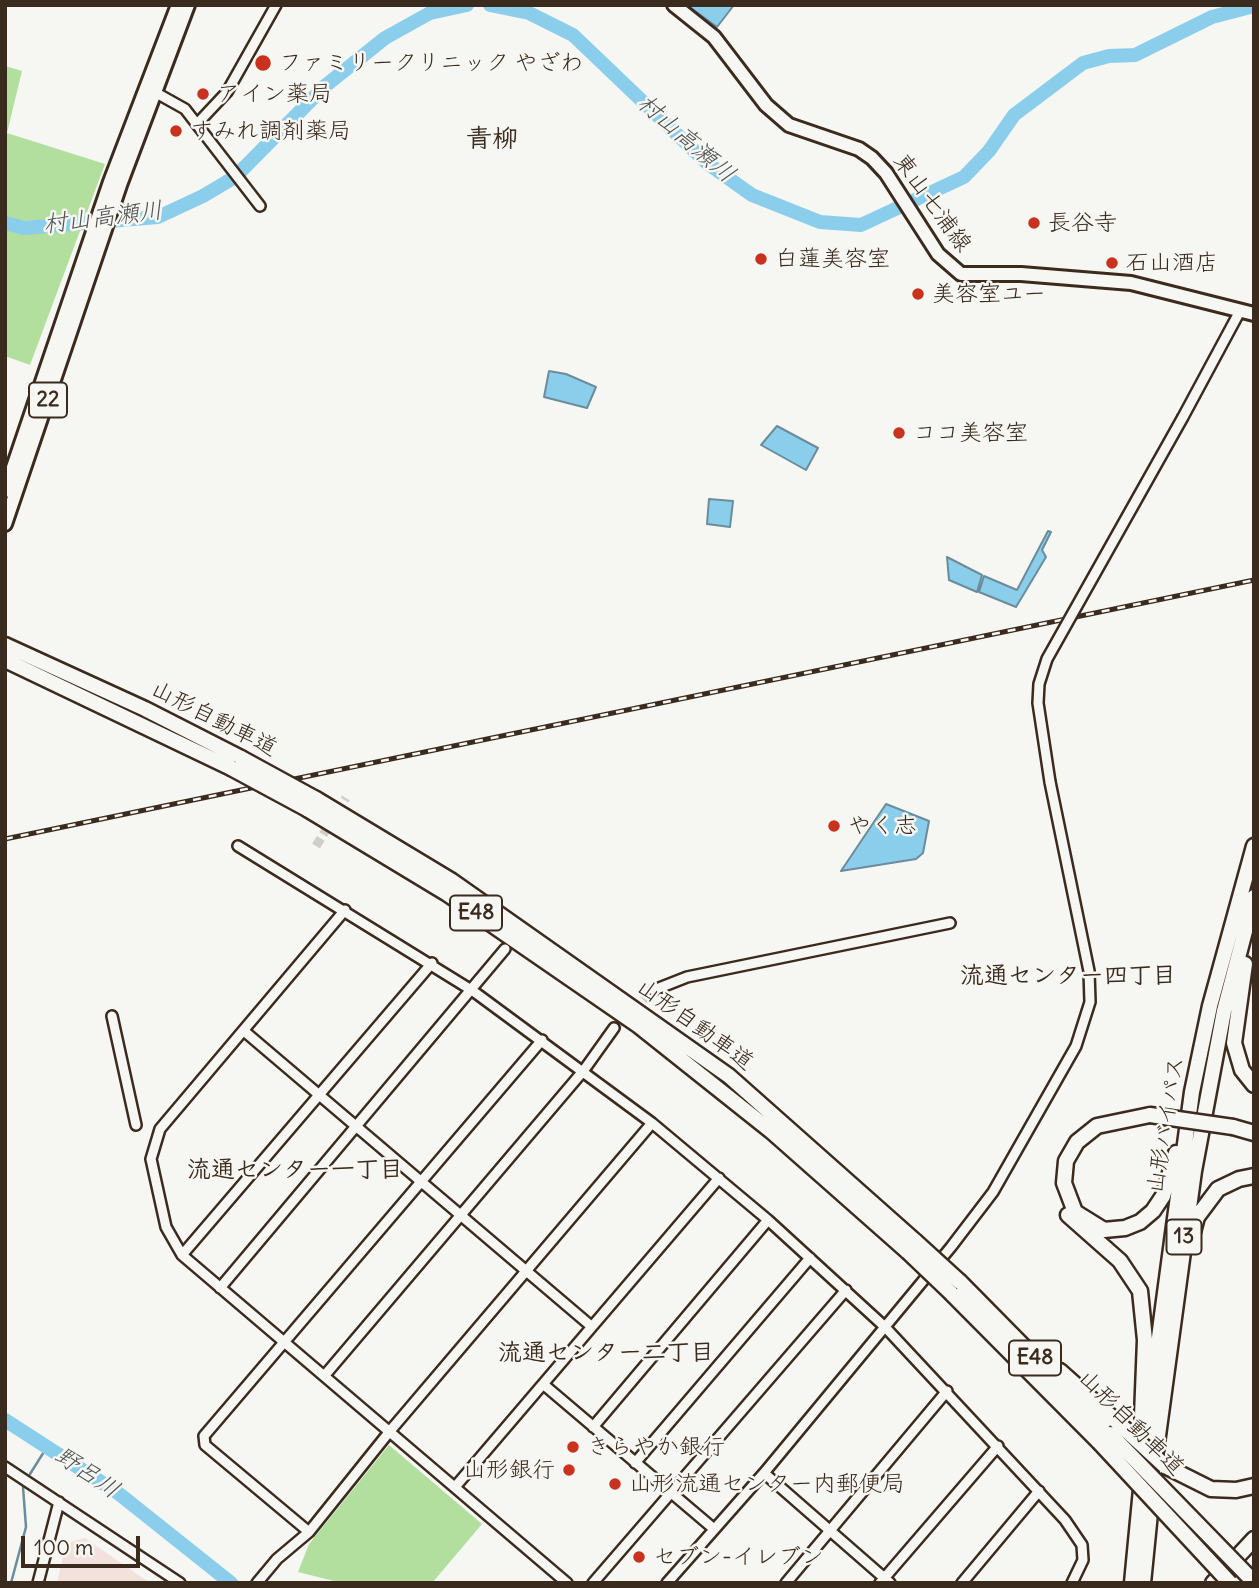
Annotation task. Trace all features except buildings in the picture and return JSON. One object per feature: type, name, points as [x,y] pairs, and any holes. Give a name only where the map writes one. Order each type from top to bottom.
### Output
[{"type":"highway","name":"山形自動車道","points":[[5,645],[145,709],[236,763],[452,881],[729,1076],[1108,1432],[1254,1582]]},
{"type":"highway","name":"山形自動車道","points":[[5,660],[236,763]]},
{"type":"highway","name":"山形バイパス","points":[[1132,1583],[1147,1427],[1192,1093],[1210,1006],[1254,846]]},
{"type":"highway","name":"山形バイパス","points":[[1143,1583],[1182,1247],[1206,1098],[1224,1011],[1254,897]]},
{"type":"highway","points":[[1254,926],[1237,1006],[1234,1043],[1242,1070],[1254,1085]]},
{"type":"highway","points":[[1150,1111],[1097,1126],[1071,1150],[1066,1161],[1065,1192],[1075,1212],[1083,1220],[1104,1230],[1125,1228],[1153,1210],[1163,1196],[1174,1161],[1193,1052],[1210,1006]]},
{"type":"highway","points":[[1147,1427],[1141,1402],[1145,1340],[1140,1291],[1120,1261],[1067,1214],[1055,1187],[1055,1171],[1065,1141],[1086,1123],[1117,1111],[1150,1111],[1254,1125]]},
{"type":"highway","points":[[1233,1123],[1254,1133]]},
{"type":"highway","points":[[1160,1420],[1197,1217],[1218,1189],[1239,1179],[1254,1176]]},
{"type":"highway","name":"山形自動車道","points":[[1108,1432],[1230,1583]]},
{"type":"highway","points":[[1108,1432],[1165,1466],[1211,1489],[1236,1490],[1254,1486]]},
{"type":"highway","points":[[1213,1583],[1254,1539]]},
{"type":"highway","points":[[1223,1583],[1254,1550]]},
{"type":"main road","name":"22","points":[[5,491],[84,260],[150,90],[178,5]]},
{"type":"main road","name":"22","points":[[150,90],[188,5]]},
{"type":"main road","name":"東山七浦線","points":[[674,5],[714,37],[766,105],[789,125],[859,149],[872,158],[948,265],[961,274],[1021,274],[1131,284],[1254,314]]},
{"type":"main road","name":"22","points":[[5,524],[91,275],[115,183]]},
{"type":"street","points":[[197,124],[226,92],[276,5]]},
{"type":"street","points":[[150,90],[173,100],[197,124],[207,141],[260,206]]},
{"type":"street","points":[[667,1583],[764,1473],[993,1192],[1057,1082],[1084,1026],[1090,1002],[1089,971],[1050,782],[1038,703],[1039,684],[1047,659],[1240,311]]},
{"type":"street","points":[[238,846],[345,909],[473,990],[584,1070],[768,1220],[885,1327],[1076,1533],[1082,1545],[1083,1560],[1072,1583]]},
{"type":"street","points":[[345,909],[160,1129],[151,1151],[166,1227],[182,1255],[567,1583]]},
{"type":"street","points":[[654,990],[687,977],[950,923]]},
{"type":"street","points":[[220,1288],[505,949]]},
{"type":"street","points":[[182,1255],[432,963]]},
{"type":"street","points":[[112,1016],[136,1125]]},
{"type":"street","points":[[325,1375],[584,1070],[614,1028]]},
{"type":"street","points":[[244,1031],[591,1326]]},
{"type":"street","points":[[309,1532],[205,1445],[204,1436],[542,1040]]},
{"type":"street","points":[[257,1583],[277,1559],[309,1532],[390,1431],[652,1124]]},
{"type":"street","points":[[456,1487],[719,1178]]},
{"type":"street","points":[[593,1427],[768,1220]]},
{"type":"street","points":[[635,1463],[810,1258]]},
{"type":"street","points":[[593,1583],[846,1290]]},
{"type":"street","points":[[543,1384],[714,1529]]},
{"type":"street","points":[[786,1583],[947,1391]]},
{"type":"street","points":[[764,1473],[884,1581],[998,1446]]},
{"type":"street","points":[[5,1466],[180,1583]]},
{"type":"street","points":[[962,1583],[1039,1491]]},
{"type":"street","points":[[38,1583],[58,1502]]},
{"type":"shaded area","points":[[85,1538],[150,1583],[57,1583],[66,1543]]},
{"type":"green space","points":[[5,66],[22,71],[7,133],[105,164],[30,365],[5,356]]},
{"type":"green space","points":[[389,1445],[482,1524],[432,1583],[342,1583],[298,1572],[309,1544]]},
{"type":"water","points":[[687,5],[734,5],[717,27]]},
{"type":"water","points":[[549,371],[566,374],[596,387],[587,408],[544,397]]},
{"type":"water","points":[[777,426],[818,448],[806,470],[761,445]]},
{"type":"water","points":[[709,499],[733,501],[730,527],[707,524]]},
{"type":"water","points":[[1048,531],[1051,532],[1042,550],[1046,557],[1016,607],[979,592],[984,576],[1017,590]]},
{"type":"water","points":[[947,557],[982,575],[977,592],[949,580]]},
{"type":"water","points":[[886,804],[929,821],[923,853],[916,859],[841,871]]},
{"type":"waterway","name":"村山高瀬川","points":[[5,223],[24,228],[158,217],[203,196],[235,177],[325,86],[385,38],[430,13],[467,5]]},
{"type":"waterway","name":"村山高瀬川","points":[[490,5],[529,13],[573,35],[707,163],[752,195],[820,222],[861,225],[964,177],[989,151],[1014,115],[1083,63],[1109,56],[1135,55],[1212,17],[1254,6]]},
{"type":"waterway","name":"野呂川","points":[[5,1420],[118,1493],[231,1583]]},
{"type":"waterway","points":[[30,1474],[47,1447]]},
{"type":"waterway","points":[[11,1583],[26,1527],[23,1487]]},
{"type":"tunnel","points":[[316,846],[346,798]]},
{"type":"tunnel","points":[[614,1028],[654,990]]},
{"type":"railway","points":[[5,839],[1254,580]]},
{"type":"place","name":"ファミリークリニック やざわ","points":[[263,63]]},
{"type":"place","name":"アイン薬局","points":[[203,94]]},
{"type":"place","name":"すみれ調剤薬局","points":[[176,131]]},
{"type":"place","name":"長谷寺","points":[[1034,223]]},
{"type":"place","name":"白蓮美容室","points":[[761,259]]},
{"type":"place","name":"石山酒店","points":[[1112,263]]},
{"type":"place","name":"美容室ユー","points":[[918,294]]},
{"type":"place","name":"ココ美容室","points":[[899,433]]},
{"type":"place","name":"やく志","points":[[834,826]]},
{"type":"place","name":"きらやか銀行","points":[[573,1447]]},
{"type":"place","name":"山形銀行","points":[[569,1470]]},
{"type":"place","name":"山形流通センター内郵便局","points":[[615,1484]]},
{"type":"place","name":"セブン-イレブン","points":[[639,1557]]},
{"type":"district","name":"青柳","points":[[492,140]]},
{"type":"district","name":"流通センター四丁目","points":[[1068,976]]},
{"type":"district","name":"流通センター一丁目","points":[[295,1170]]},
{"type":"district","name":"流通センター二丁目","points":[[606,1353]]}]
